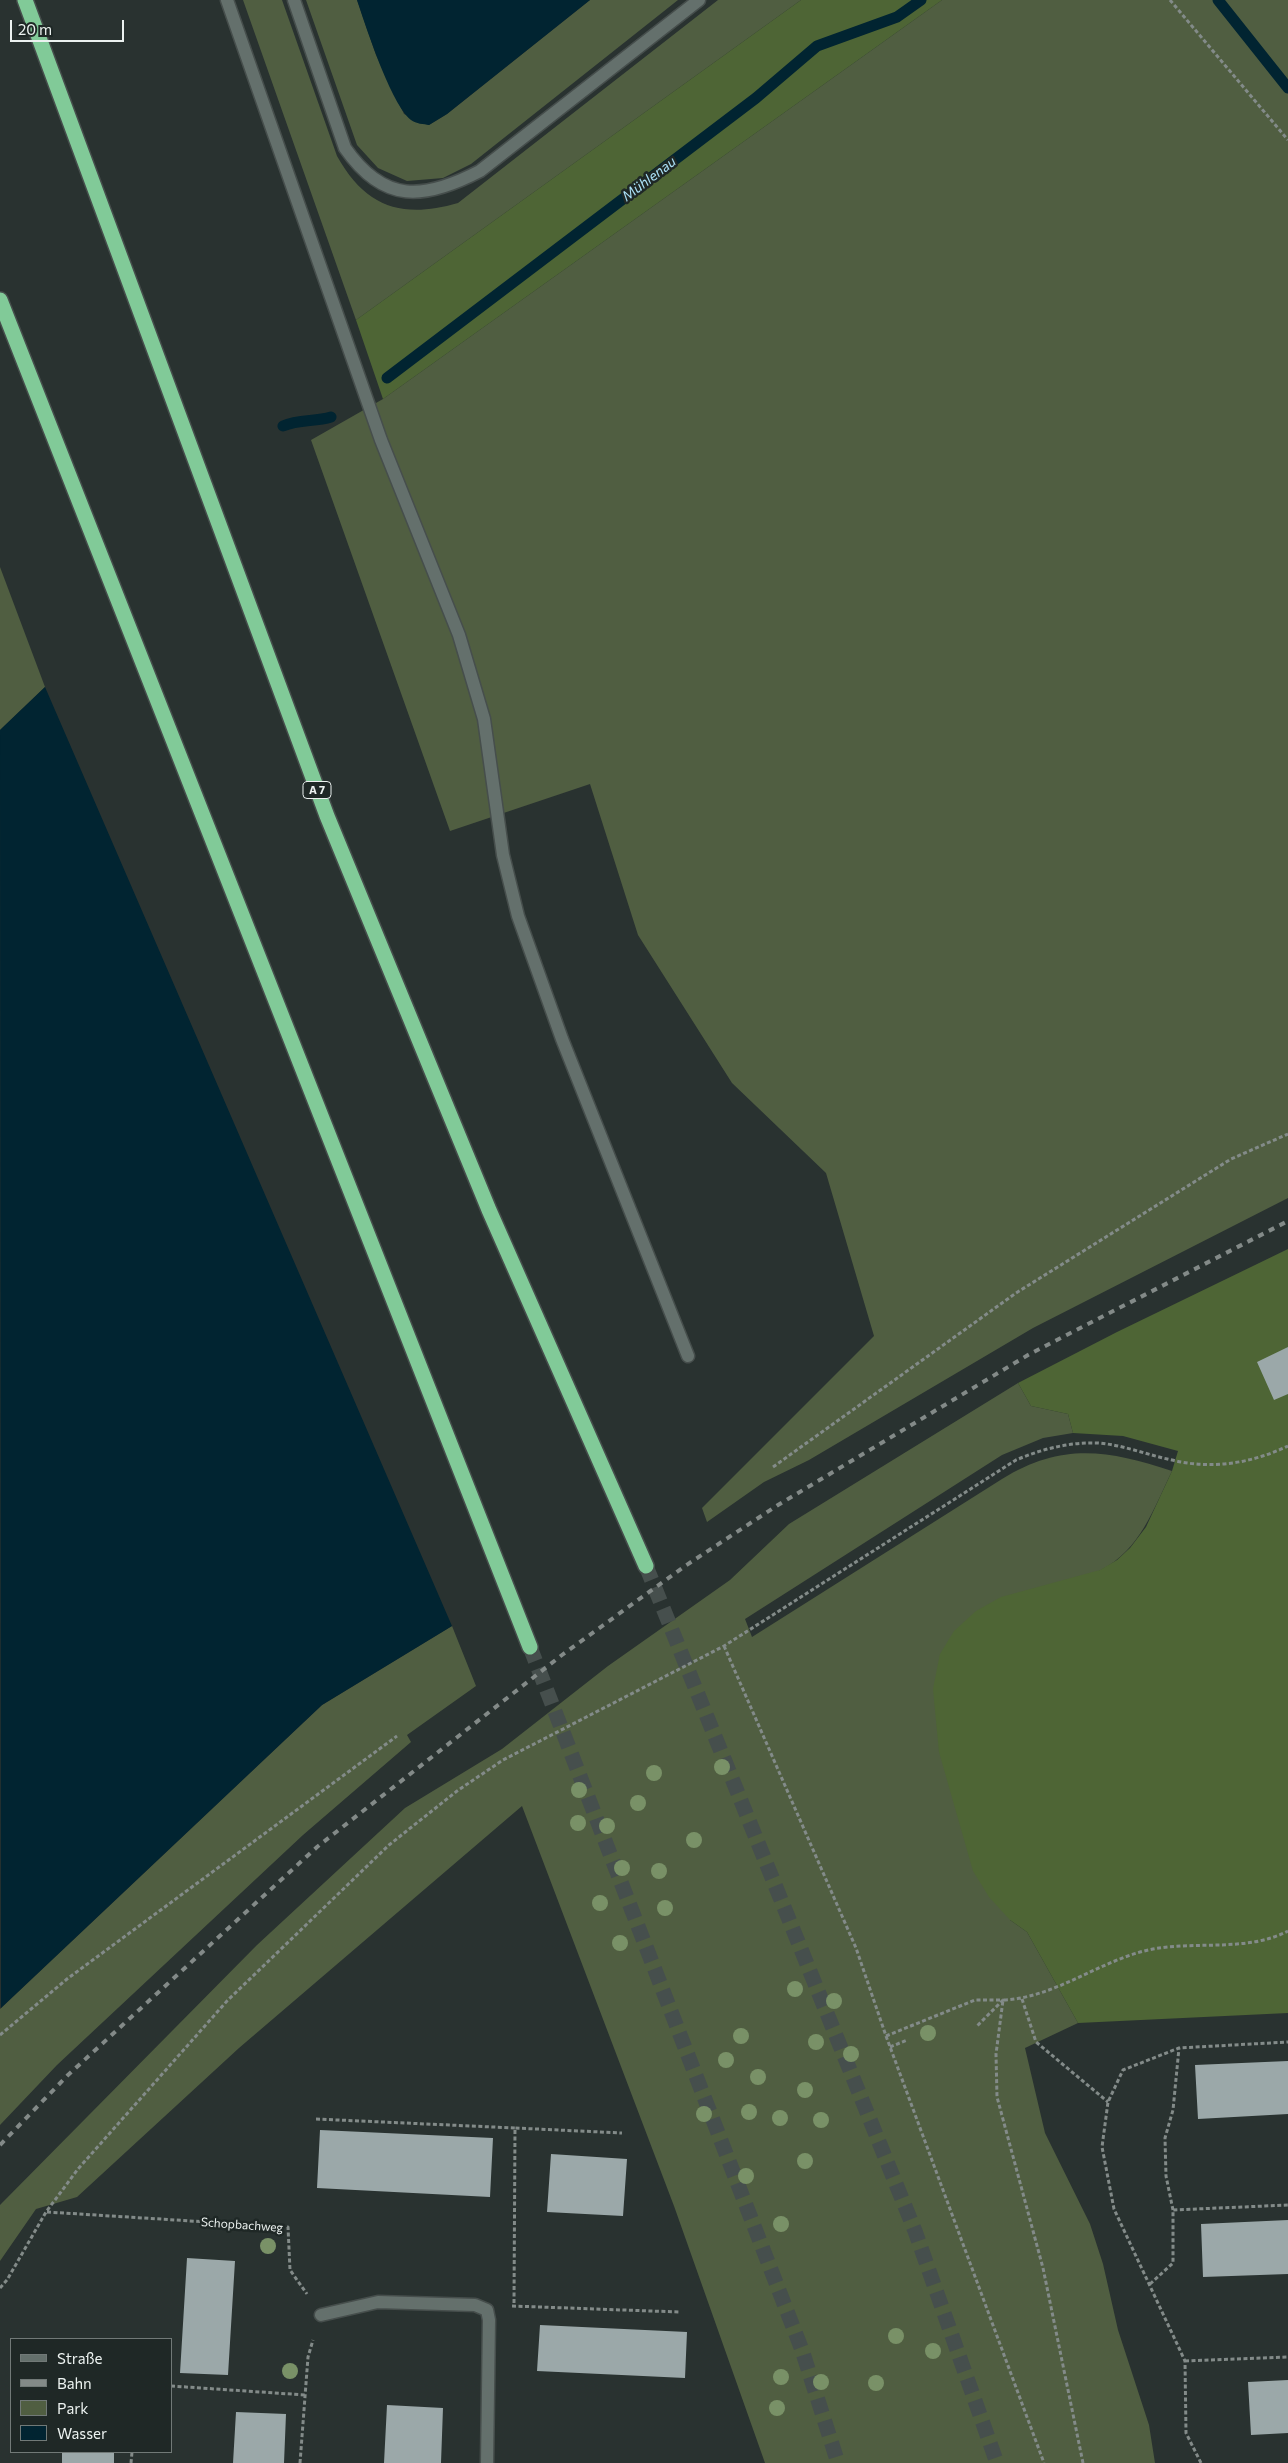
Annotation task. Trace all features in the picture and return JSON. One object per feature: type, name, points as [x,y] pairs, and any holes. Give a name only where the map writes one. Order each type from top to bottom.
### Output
[{"type":"highway","name":"A 7","points":[[25,0],[327,816],[489,1210],[646,1566]]},
{"type":"highway","points":[[0,300],[530,1647]]},
{"type":"street","points":[[227,0],[381,440],[459,635],[484,719],[503,855],[518,916],[562,1039],[688,1356]]},
{"type":"street","points":[[294,0],[345,148],[375,181],[384,186],[414,192],[429,192],[453,185],[480,171],[699,0]]},
{"type":"street","points":[[321,2315],[378,2302],[475,2305],[486,2310],[489,2320],[487,2463]]},
{"type":"path","points":[[1170,0],[1288,140]]},
{"type":"path","points":[[773,1467],[1016,1293],[1232,1159],[1288,1134]]},
{"type":"path","points":[[0,2288],[7,2280],[46,2212],[78,2169],[227,2001],[388,1845],[457,1791],[503,1760],[724,1646],[995,1472],[1037,1452],[1068,1445],[1097,1443],[1126,1447],[1172,1460],[1207,1465],[1242,1462],[1288,1446]]},
{"type":"path","points":[[724,1646],[856,1948],[890,2047],[1044,2463]]},
{"type":"path","points":[[0,2035],[68,1979],[397,1736]]},
{"type":"path","points":[[886,2036],[975,2000],[1022,1999],[1138,1953],[1176,1946],[1267,1940],[1288,1931]]},
{"type":"path","points":[[1022,1999],[1036,2042],[1108,2102]]},
{"type":"path","points":[[976,2027],[1003,2000]]},
{"type":"path","points":[[1003,2000],[996,2054],[997,2097],[1043,2268],[1083,2463]]},
{"type":"path","points":[[890,2047],[907,2040]]},
{"type":"path","points":[[1201,2463],[1186,2433],[1184,2361],[1114,2208],[1102,2147],[1108,2102],[1123,2070],[1178,2048],[1288,2042]]},
{"type":"path","points":[[1150,2284],[1173,2263],[1173,2210],[1166,2176],[1165,2138],[1172,2110],[1178,2048]]},
{"type":"path","points":[[316,2119],[622,2133]]},
{"type":"path","points":[[514,2306],[515,2128]]},
{"type":"path","points":[[1173,2210],[1288,2205]]},
{"type":"path","name":"Schopbachweg","points":[[46,2212],[288,2227],[290,2270],[321,2315]]},
{"type":"path","points":[[486,2310],[514,2306],[679,2312]]},
{"type":"path","points":[[300,2463],[308,2357],[321,2315]]},
{"type":"path","points":[[1184,2361],[1288,2357]]},
{"type":"path","points":[[172,2386],[305,2395]]},
{"type":"green space","points":[[243,0],[282,0],[337,156],[348,174],[360,188],[388,205],[403,209],[420,210],[458,203],[718,0],[801,0],[356,320]]},
{"type":"green space","points":[[306,0],[357,0],[376,55],[404,114],[429,125],[447,114],[590,0],[678,0],[471,164],[443,178],[407,181],[378,168],[357,145]]},
{"type":"green space","points":[[801,0],[942,0],[383,399],[356,320]]},
{"type":"green space","points":[[942,0],[1288,0],[1288,1198],[1033,1328],[809,1460],[764,1482],[707,1522],[702,1508],[874,1336],[826,1173],[732,1083],[638,935],[590,784],[450,831],[311,440],[383,399]]},
{"type":"green space","points":[[0,567],[45,687],[0,730]]},
{"type":"green space","points":[[1288,1249],[1288,2013],[1078,2023],[1027,1932],[1010,1920],[989,1897],[973,1871],[939,1752],[933,1689],[940,1654],[954,1631],[976,1611],[1001,1597],[1100,1570],[1117,1560],[1130,1548],[1146,1527],[1172,1471],[1178,1451],[1123,1436],[1073,1433],[1068,1414],[1031,1406],[1018,1383],[1117,1332]]},
{"type":"green space","points":[[1018,1383],[1031,1406],[1068,1414],[1073,1433],[1043,1438],[1002,1455],[745,1619],[752,1637],[1002,1479],[1024,1467],[1045,1459],[1086,1453],[1127,1458],[1172,1471],[1144,1527],[1126,1551],[1115,1562],[1101,1570],[1068,1580],[1010,1920],[1027,1932],[1078,2023],[1025,2048],[1045,2133],[1090,2224],[1103,2264],[1118,2330],[1149,2425],[1155,2463],[765,2463],[674,2206],[522,1806],[239,2048],[77,2197],[36,2209],[0,2261],[0,2205],[257,1945],[405,1808],[502,1749],[608,1666],[730,1580],[789,1524]]},
{"type":"green space","points":[[452,1626],[476,1686],[407,1735],[411,1742],[303,1835],[57,2065],[0,2125],[0,2009],[322,1705]]},
{"type":"water","points":[[357,0],[590,0],[447,114],[429,125],[411,120],[395,98],[366,28]]},
{"type":"water","points":[[45,687],[452,1626],[322,1705],[1,2008],[0,730]]},
{"type":"building","points":[[1288,1347],[1288,1394],[1274,1400],[1257,1362]]},
{"type":"building","points":[[1288,2061],[1288,2114],[1198,2119],[1195,2065]]},
{"type":"building","points":[[320,2130],[493,2138],[490,2197],[317,2188]]},
{"type":"building","points":[[551,2154],[627,2159],[623,2216],[547,2212]]},
{"type":"building","points":[[1288,2220],[1288,2274],[1203,2277],[1201,2224]]},
{"type":"building","points":[[187,2258],[235,2261],[228,2375],[180,2373]]},
{"type":"building","points":[[540,2325],[687,2332],[685,2378],[537,2371]]},
{"type":"building","points":[[1288,2380],[1288,2433],[1251,2435],[1248,2382]]},
{"type":"building","points":[[387,2405],[443,2408],[441,2463],[384,2463]]},
{"type":"building","points":[[236,2412],[286,2414],[284,2463],[233,2463]]},
{"type":"building","points":[[62,2453],[114,2453],[114,2463],[62,2463]]},
{"type":"waterway","name":"Mühlenau","points":[[387,378],[756,98],[817,46],[897,17],[921,0]]},
{"type":"waterway","points":[[1218,0],[1288,88]]},
{"type":"waterway","name":"Mühlenau","points":[[283,426],[295,422],[331,417]]},
{"type":"tunnel","points":[[646,1566],[915,2231],[997,2463]]},
{"type":"tunnel","points":[[530,1647],[802,2350],[838,2463]]},
{"type":"railway","points":[[0,2145],[68,2075],[317,1847],[562,1655],[685,1566],[778,1505],[1028,1355],[1288,1221]]}]
